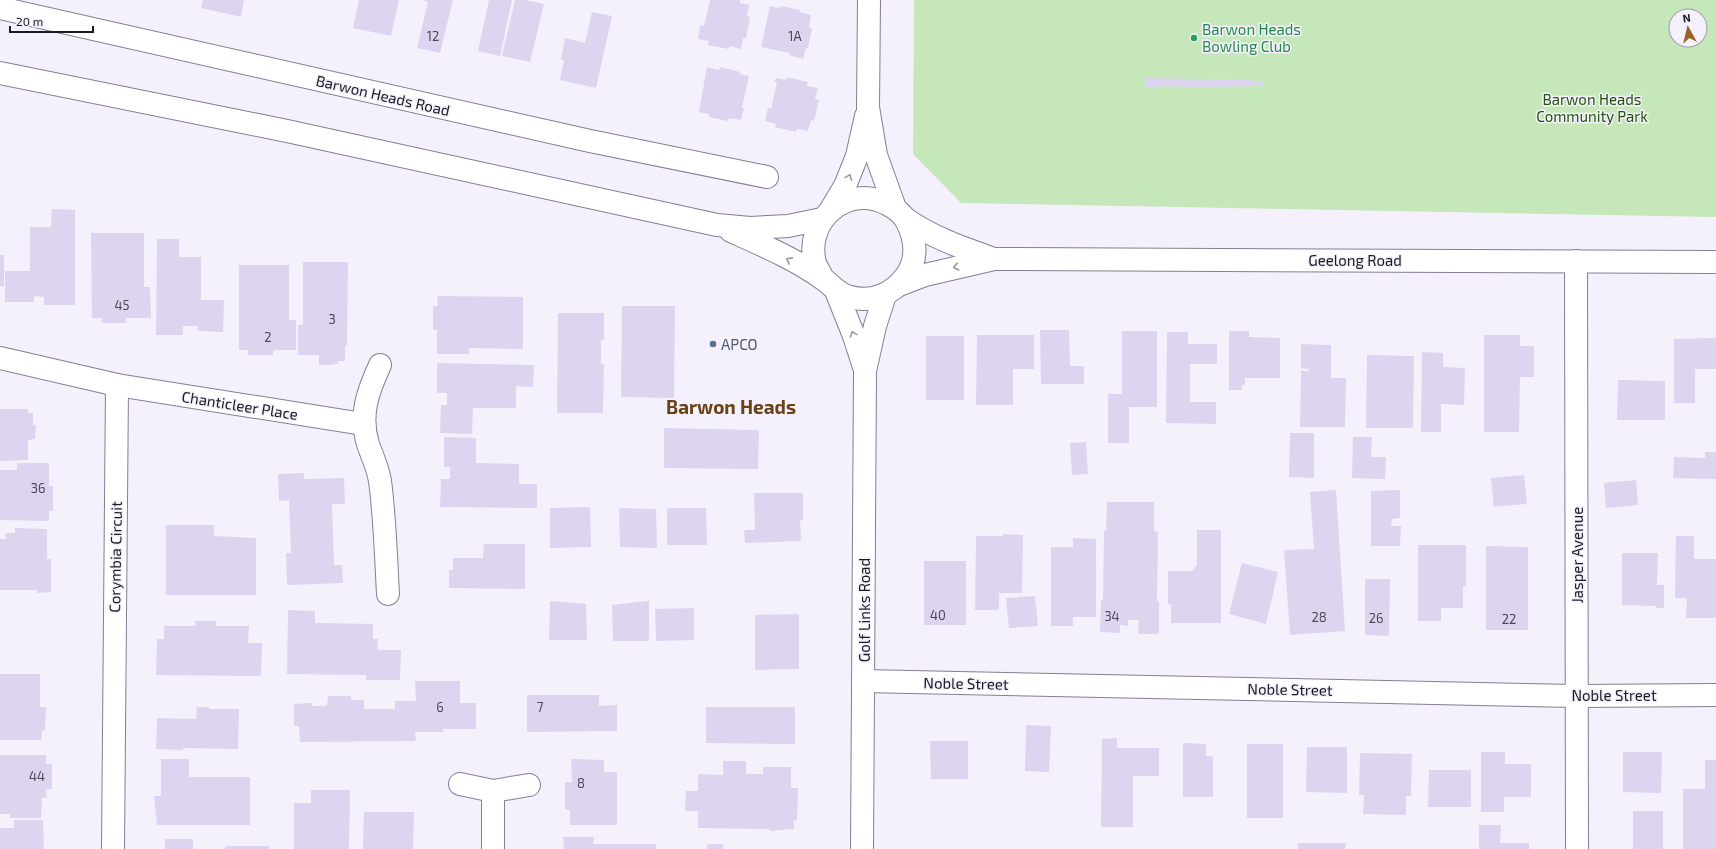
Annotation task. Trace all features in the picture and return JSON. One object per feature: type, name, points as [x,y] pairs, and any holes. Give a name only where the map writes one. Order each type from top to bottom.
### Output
[{"type":"street","points":[[717,225],[760,244],[850,297],[867,299],[892,290],[910,270],[915,253],[913,235],[901,214],[876,155],[868,107],[869,0]]},
{"type":"street","name":"Barwon Heads Road","points":[[0,8],[590,141],[767,177]]},
{"type":"street","points":[[0,72],[287,131],[717,225],[750,228],[788,226],[826,215],[845,201],[862,197],[880,200],[901,214]]},
{"type":"street","points":[[830,285],[815,263],[813,246],[817,228],[845,186],[857,156],[868,107]]},
{"type":"street","name":"Geelong Road","points":[[901,214],[922,230],[953,245],[994,259]]},
{"type":"street","name":"Geelong Road","points":[[892,290],[925,275],[994,259],[1716,262]]},
{"type":"street","name":"Jasper Avenue","points":[[1576,261],[1577,849]]},
{"type":"street","name":"Golf Links Road","points":[[830,285],[854,336],[865,371]]},
{"type":"street","name":"Golf Links Road","points":[[862,849],[865,371],[875,326],[892,290]]},
{"type":"street","points":[[0,358],[117,385]]},
{"type":"street","points":[[380,365],[366,399],[363,424],[379,474],[383,501],[388,594]]},
{"type":"street","name":"Chanticleer Place","points":[[117,385],[363,424]]},
{"type":"street","name":"Corymbia Circuit","points":[[113,849],[117,385]]},
{"type":"street","name":"Noble Street","points":[[863,681],[1577,696],[1716,695]]},
{"type":"street","points":[[460,784],[493,791],[529,784]]},
{"type":"street","points":[[493,791],[493,849]]},
{"type":"green space","name":"Barwon Heads Community Park","points":[[914,0],[1716,0],[1716,217],[961,203],[913,154]]},
{"type":"building","points":[[203,0],[244,0],[241,17],[201,8]]},
{"type":"building","points":[[359,0],[399,0],[391,36],[353,28]]},
{"type":"building","points":[[423,0],[453,0],[440,53],[417,48],[428,2]]},
{"type":"building","points":[[489,0],[512,0],[500,56],[478,51]]},
{"type":"building","points":[[515,0],[525,0],[544,4],[530,62],[502,56]]},
{"type":"building","points":[[710,0],[740,0],[740,3],[749,5],[747,16],[750,17],[746,38],[743,38],[741,49],[729,46],[729,49],[708,45],[709,41],[698,39],[700,25],[704,26]]},
{"type":"building","points":[[770,6],[780,8],[781,6],[800,10],[799,12],[811,15],[809,27],[812,28],[808,48],[806,48],[803,59],[789,55],[790,53],[761,47]]},
{"type":"building","points":[[592,12],[612,16],[596,88],[560,80],[564,60],[561,60],[565,38],[585,43]]},
{"type":"building","points":[[707,67],[719,70],[720,67],[749,76],[742,107],[744,108],[741,120],[729,118],[728,121],[709,117],[709,114],[699,112]]},
{"type":"building","points":[[787,77],[808,82],[807,86],[818,88],[815,99],[819,100],[814,121],[811,120],[808,131],[797,129],[796,132],[775,127],[776,124],[765,121],[768,108],[771,109],[777,82],[774,82],[776,78],[786,80]]},
{"type":"building","points":[[1146,78],[1252,80],[1264,81],[1264,86],[1146,87]]},
{"type":"building","points":[[52,209],[75,210],[75,305],[44,305],[44,297],[34,296],[34,302],[5,302],[5,271],[30,271],[30,227],[51,227]]},
{"type":"building","points":[[91,233],[144,233],[144,287],[150,287],[151,318],[126,318],[126,323],[102,323],[102,318],[92,318]]},
{"type":"building","points":[[157,239],[179,239],[179,257],[201,257],[201,300],[224,300],[223,332],[198,331],[198,326],[183,326],[183,335],[156,335]]},
{"type":"building","points":[[0,255],[4,255],[4,286],[0,286]]},
{"type":"building","points":[[303,262],[348,262],[347,345],[345,346],[345,361],[338,361],[338,364],[319,365],[319,355],[298,355],[298,325],[303,325]]},
{"type":"building","points":[[239,265],[289,265],[289,320],[296,320],[296,350],[273,350],[273,355],[248,355],[248,350],[239,350]]},
{"type":"building","points":[[437,296],[523,297],[523,349],[469,348],[469,354],[437,354],[437,330],[433,330],[433,306],[438,306]]},
{"type":"building","points":[[622,306],[675,306],[674,398],[621,397]]},
{"type":"building","points":[[558,313],[604,313],[604,340],[601,340],[601,364],[604,364],[603,413],[557,413]]},
{"type":"building","points":[[1040,330],[1069,330],[1070,366],[1084,366],[1084,384],[1041,384]]},
{"type":"building","points":[[1122,331],[1157,331],[1157,407],[1129,407],[1129,443],[1108,443],[1108,394],[1122,394]]},
{"type":"building","points":[[1229,331],[1249,331],[1249,337],[1280,338],[1280,378],[1245,378],[1245,385],[1242,385],[1242,390],[1229,390]]},
{"type":"building","points":[[1167,332],[1188,332],[1188,344],[1217,344],[1217,364],[1190,364],[1190,402],[1216,402],[1216,424],[1166,423]]},
{"type":"building","points":[[977,335],[1034,335],[1034,369],[1013,369],[1013,405],[976,405]]},
{"type":"building","points":[[1484,335],[1520,335],[1520,346],[1534,346],[1534,377],[1520,377],[1519,432],[1484,432]]},
{"type":"building","points":[[926,336],[964,336],[964,400],[926,400]]},
{"type":"building","points":[[1716,338],[1716,369],[1695,369],[1695,403],[1674,403],[1674,339]]},
{"type":"building","points":[[1301,344],[1331,345],[1331,378],[1346,378],[1345,427],[1300,427],[1301,371],[1309,371],[1309,369],[1301,368]]},
{"type":"building","points":[[1422,352],[1443,353],[1443,367],[1465,368],[1464,405],[1441,404],[1441,432],[1421,432]]},
{"type":"building","points":[[1367,355],[1414,356],[1413,428],[1366,428]]},
{"type":"building","points":[[437,363],[534,365],[533,387],[516,386],[516,408],[473,408],[472,434],[440,433],[441,405],[447,405],[447,393],[437,393]]},
{"type":"building","points":[[1618,380],[1665,381],[1665,420],[1617,420]]},
{"type":"building","points":[[0,409],[28,409],[28,413],[33,413],[33,425],[36,425],[35,439],[28,440],[28,460],[0,461]]},
{"type":"building","points":[[664,428],[759,430],[758,469],[664,468]]},
{"type":"building","points":[[1290,433],[1314,433],[1314,478],[1289,477]]},
{"type":"building","points":[[444,437],[476,438],[476,463],[519,464],[519,484],[537,484],[537,508],[440,507],[441,479],[450,479],[450,467],[444,467]]},
{"type":"building","points":[[1353,437],[1372,437],[1371,457],[1386,457],[1385,479],[1352,478]]},
{"type":"building","points":[[1086,442],[1088,474],[1072,475],[1070,443]]},
{"type":"building","points":[[1705,452],[1716,452],[1716,479],[1673,478],[1674,457],[1705,458]]},
{"type":"building","points":[[17,463],[49,463],[49,486],[53,486],[53,511],[49,511],[49,521],[0,520],[0,470],[17,470]]},
{"type":"building","points":[[304,473],[304,479],[344,478],[345,504],[332,504],[334,565],[342,565],[343,583],[287,585],[286,553],[291,553],[289,500],[279,501],[278,474]]},
{"type":"building","points":[[1524,475],[1527,504],[1494,507],[1491,478]]},
{"type":"building","points":[[1636,480],[1638,505],[1606,508],[1604,483]]},
{"type":"building","points":[[1336,490],[1345,631],[1290,635],[1284,550],[1314,549],[1310,492]]},
{"type":"building","points":[[1400,490],[1400,518],[1392,519],[1391,526],[1401,526],[1400,546],[1371,546],[1371,491]]},
{"type":"building","points":[[754,493],[803,493],[803,520],[800,520],[801,541],[745,543],[744,530],[755,530]]},
{"type":"building","points":[[1107,502],[1154,502],[1154,531],[1158,532],[1157,601],[1159,601],[1159,634],[1138,634],[1139,620],[1128,620],[1128,626],[1120,625],[1120,633],[1100,632],[1101,600],[1103,601],[1104,531],[1106,531]]},
{"type":"building","points":[[590,507],[591,547],[550,548],[550,508]]},
{"type":"building","points":[[619,508],[656,509],[657,548],[620,547]]},
{"type":"building","points":[[667,508],[706,508],[707,545],[667,545]]},
{"type":"building","points":[[166,525],[214,525],[214,536],[256,538],[256,595],[166,595]]},
{"type":"building","points":[[15,528],[47,529],[47,559],[51,559],[51,592],[37,593],[37,590],[0,590],[0,539],[6,539],[5,533],[15,533]]},
{"type":"building","points":[[1197,530],[1221,530],[1221,623],[1171,623],[1171,604],[1168,605],[1168,571],[1192,571],[1197,565]]},
{"type":"building","points":[[1003,534],[1023,535],[1022,593],[999,593],[999,610],[975,610],[976,536],[1003,536]]},
{"type":"building","points":[[1676,536],[1694,536],[1694,559],[1716,559],[1716,618],[1686,618],[1687,598],[1675,598]]},
{"type":"building","points":[[1073,538],[1096,539],[1096,617],[1073,617],[1073,626],[1051,626],[1051,547],[1073,547]]},
{"type":"building","points":[[484,544],[525,544],[525,589],[449,588],[449,570],[453,570],[453,558],[483,558]]},
{"type":"building","points":[[1418,545],[1466,545],[1466,586],[1463,586],[1463,608],[1441,608],[1441,621],[1418,621]]},
{"type":"building","points":[[1486,546],[1528,547],[1528,630],[1486,630]]},
{"type":"building","points":[[1622,553],[1658,553],[1657,585],[1664,585],[1664,608],[1656,608],[1656,606],[1622,605]]},
{"type":"building","points":[[924,561],[966,561],[966,625],[924,625]]},
{"type":"building","points":[[1242,563],[1278,572],[1266,624],[1229,614]]},
{"type":"building","points":[[1365,579],[1390,579],[1389,636],[1365,635]]},
{"type":"building","points":[[1035,596],[1038,626],[1009,628],[1006,598]]},
{"type":"building","points":[[550,601],[586,604],[587,640],[549,640]]},
{"type":"building","points":[[649,601],[649,641],[613,641],[612,605]]},
{"type":"building","points":[[694,608],[694,640],[656,641],[655,609]]},
{"type":"building","points":[[288,610],[315,611],[315,623],[373,624],[373,639],[378,639],[377,650],[401,650],[400,680],[366,680],[366,675],[287,674]]},
{"type":"building","points":[[799,614],[799,669],[755,670],[755,615]]},
{"type":"building","points":[[195,621],[216,621],[216,626],[249,626],[248,643],[262,643],[261,676],[156,675],[157,639],[164,639],[164,626],[196,626]]},
{"type":"building","points":[[0,674],[40,674],[40,707],[46,707],[45,730],[42,731],[41,740],[0,740]]},
{"type":"building","points":[[415,681],[460,681],[460,703],[476,703],[476,729],[443,729],[443,732],[415,732],[416,741],[300,742],[299,726],[294,726],[294,704],[312,703],[312,706],[327,706],[328,696],[351,696],[351,700],[364,700],[364,709],[395,709],[395,701],[416,701]]},
{"type":"building","points":[[527,695],[599,695],[599,706],[617,705],[617,731],[527,732]]},
{"type":"building","points":[[197,707],[209,707],[209,709],[239,709],[238,749],[156,749],[157,718],[196,719]]},
{"type":"building","points":[[706,707],[795,707],[795,744],[706,743]]},
{"type":"building","points":[[1026,725],[1051,726],[1049,772],[1025,771]]},
{"type":"building","points":[[1117,738],[1117,748],[1159,748],[1159,776],[1133,776],[1133,827],[1101,827],[1102,739]]},
{"type":"building","points":[[930,741],[968,741],[968,779],[931,779]]},
{"type":"building","points":[[1183,743],[1206,744],[1206,756],[1213,756],[1213,797],[1183,797]]},
{"type":"building","points":[[1247,744],[1283,744],[1283,818],[1247,818]]},
{"type":"building","points":[[1307,747],[1347,747],[1347,793],[1306,792]]},
{"type":"building","points":[[1481,752],[1505,752],[1505,764],[1531,764],[1531,797],[1504,797],[1504,812],[1481,812]]},
{"type":"building","points":[[1623,752],[1662,752],[1661,793],[1623,792]]},
{"type":"building","points":[[1360,753],[1412,754],[1411,796],[1406,796],[1406,815],[1363,814],[1364,795],[1359,795]]},
{"type":"building","points":[[0,755],[46,755],[46,764],[52,764],[52,789],[46,789],[47,798],[42,798],[41,818],[10,818],[10,814],[0,814]]},
{"type":"building","points":[[161,759],[189,759],[189,777],[250,777],[250,825],[157,825],[154,796],[161,796]]},
{"type":"building","points":[[571,759],[604,760],[604,772],[617,772],[617,825],[570,825],[570,810],[565,809],[565,782],[572,782]]},
{"type":"building","points":[[1705,760],[1716,760],[1716,849],[1683,849],[1683,789],[1705,789]]},
{"type":"building","points":[[723,761],[746,761],[746,774],[763,774],[763,767],[791,767],[791,788],[798,788],[797,821],[794,820],[794,829],[770,831],[769,829],[698,828],[698,811],[685,811],[686,791],[698,791],[698,774],[723,775]]},
{"type":"building","points":[[1429,770],[1471,770],[1471,807],[1428,807]]},
{"type":"building","points":[[311,790],[350,790],[349,849],[294,849],[294,803],[311,803]]},
{"type":"building","points":[[1633,811],[1663,811],[1663,849],[1633,849]]},
{"type":"building","points":[[364,812],[414,812],[413,849],[363,849]]},
{"type":"building","points":[[14,820],[43,820],[44,849],[0,849],[0,828],[14,828]]},
{"type":"building","points":[[1479,825],[1501,825],[1500,843],[1529,843],[1529,849],[1479,849]]},
{"type":"building","points":[[563,837],[594,837],[593,844],[656,844],[656,849],[564,849]]},
{"type":"building","points":[[165,839],[193,839],[193,849],[165,849]]},
{"type":"building","points":[[1298,843],[1346,843],[1345,849],[1298,849]]},
{"type":"building","points":[[707,844],[723,844],[723,849],[707,849]]},
{"type":"building","points":[[225,846],[269,846],[269,849],[225,849]]},
{"type":"place","name":"Barwon Heads Bowling Club","points":[[1194,38]]},
{"type":"place","name":"APCO","points":[[713,344]]},
{"type":"district","name":"Barwon Heads","points":[[731,406]]}]
